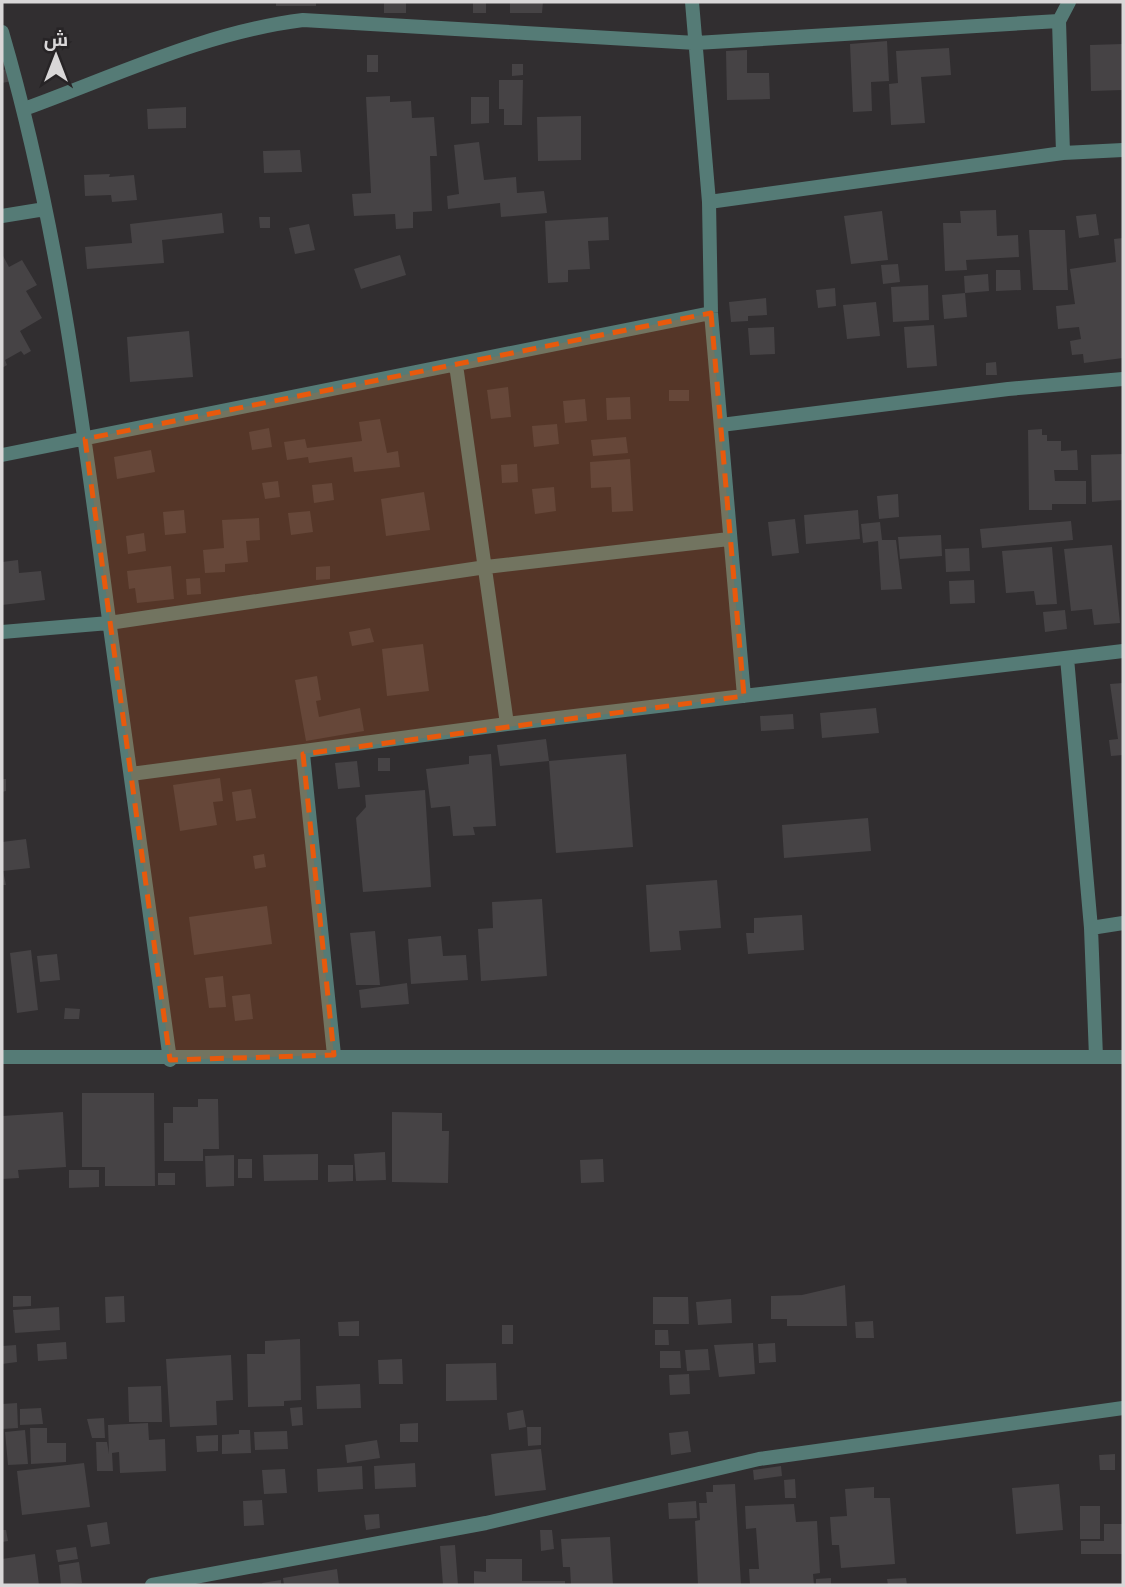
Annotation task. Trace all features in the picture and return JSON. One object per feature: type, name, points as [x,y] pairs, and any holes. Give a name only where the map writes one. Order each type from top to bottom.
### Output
[{"type":"street","points":[[692,2],[709,202],[711,313],[744,696]]},
{"type":"street","points":[[1063,153],[1059,21],[1069,2]]},
{"type":"street","points":[[24,109],[224,36],[261,26],[303,20],[696,43],[1059,21]]},
{"type":"street","points":[[2,32],[24,109],[45,209],[85,439],[170,1060]]},
{"type":"street","points":[[709,202],[1063,153],[1123,150]]},
{"type":"street","points":[[2,216],[45,209]]},
{"type":"street","points":[[2,455],[711,313]]},
{"type":"street","points":[[456,365],[507,724]]},
{"type":"street","points":[[720,425],[1008,389],[1123,379]]},
{"type":"street","points":[[2,632],[109,622],[486,566],[729,539]]},
{"type":"street","points":[[131,774],[303,754],[507,724],[1123,651]]},
{"type":"street","points":[[1066,658],[1091,928],[1096,1058]]},
{"type":"street","points":[[303,754],[334,1055]]},
{"type":"street","points":[[1091,928],[1123,923]]},
{"type":"street","points":[[2,1058],[170,1060],[334,1055],[482,1059],[1123,1057]]},
{"type":"street","points":[[152,1585],[185,1583],[486,1523],[759,1459],[1123,1408]]},
{"type":"highlighted area","points":[[711,313],[744,696],[303,754],[334,1055],[170,1060],[85,439]]},
{"type":"building","points":[[276,2],[316,2],[316,6],[276,6]]},
{"type":"building","points":[[384,2],[406,2],[406,13],[384,13]]},
{"type":"building","points":[[473,2],[486,2],[486,13],[473,13]]},
{"type":"building","points":[[510,2],[543,2],[542,13],[510,13]]},
{"type":"building","points":[[887,41],[889,81],[871,82],[872,111],[853,112],[850,44]]},
{"type":"building","points":[[1123,44],[1123,90],[1091,91],[1090,45]]},
{"type":"building","points":[[949,48],[951,75],[921,77],[925,123],[891,125],[889,84],[898,83],[896,51]]},
{"type":"building","points":[[747,50],[747,73],[769,73],[770,99],[727,100],[726,51]]},
{"type":"building","points":[[367,55],[378,55],[378,72],[367,72]]},
{"type":"building","points":[[512,64],[523,64],[523,75],[512,76]]},
{"type":"building","points":[[10,69],[12,81],[2,83],[2,70]]},
{"type":"building","points":[[499,80],[523,80],[522,125],[504,125],[504,109],[499,109]]},
{"type":"building","points":[[390,96],[390,102],[411,101],[412,118],[434,117],[437,156],[430,156],[432,211],[413,212],[413,228],[396,229],[395,214],[354,216],[352,194],[371,193],[366,97]]},
{"type":"building","points":[[471,97],[489,97],[489,123],[471,124]]},
{"type":"building","points":[[186,107],[186,128],[148,129],[147,109]]},
{"type":"building","points":[[581,116],[581,160],[538,161],[537,117]]},
{"type":"building","points":[[479,142],[484,180],[516,177],[517,193],[544,191],[547,213],[501,217],[500,203],[448,209],[447,196],[459,194],[454,145]]},
{"type":"building","points":[[300,150],[302,172],[264,173],[263,151]]},
{"type":"building","points":[[110,174],[109,177],[134,175],[137,200],[112,202],[111,195],[85,196],[84,175]]},
{"type":"building","points":[[996,210],[997,236],[1018,235],[1019,257],[966,260],[967,270],[945,271],[943,223],[961,223],[960,211]]},
{"type":"building","points":[[882,211],[888,260],[851,264],[844,216]]},
{"type":"building","points":[[222,213],[224,233],[162,240],[164,263],[87,269],[85,247],[132,243],[130,224]]},
{"type":"building","points":[[1096,214],[1099,235],[1079,238],[1076,216]]},
{"type":"building","points":[[259,217],[270,217],[270,228],[260,228]]},
{"type":"building","points":[[608,217],[609,240],[588,241],[590,269],[568,270],[568,282],[548,283],[545,221]]},
{"type":"building","points":[[309,224],[315,250],[295,254],[289,228]]},
{"type":"building","points":[[1029,230],[1065,230],[1068,290],[1033,290]]},
{"type":"building","points":[[1123,238],[1123,358],[1084,363],[1083,354],[1072,355],[1070,341],[1081,339],[1079,327],[1058,329],[1056,306],[1075,304],[1070,269],[1116,262],[1114,239]]},
{"type":"building","points":[[2,254],[9,267],[22,260],[37,285],[26,291],[42,318],[20,331],[31,351],[24,355],[21,351],[5,360],[7,365],[2,368]]},
{"type":"building","points":[[400,255],[406,275],[361,289],[354,269]]},
{"type":"building","points":[[898,264],[900,282],[883,284],[881,265]]},
{"type":"building","points":[[996,270],[1020,270],[1021,290],[996,291]]},
{"type":"building","points":[[988,274],[989,291],[965,293],[964,276]]},
{"type":"building","points":[[928,285],[929,320],[893,322],[891,287]]},
{"type":"building","points":[[835,288],[836,306],[818,308],[816,290]]},
{"type":"building","points":[[965,293],[967,317],[944,319],[942,295]]},
{"type":"building","points":[[766,298],[767,315],[748,316],[748,321],[731,322],[729,302]]},
{"type":"building","points":[[876,302],[880,336],[847,339],[843,305]]},
{"type":"building","points":[[934,325],[937,366],[907,368],[904,327]]},
{"type":"building","points":[[774,327],[775,354],[750,355],[748,328]]},
{"type":"building","points":[[189,331],[193,377],[130,382],[127,337]]},
{"type":"building","points":[[996,362],[997,375],[986,375],[986,363]]},
{"type":"building","points":[[508,387],[511,417],[491,419],[487,390]]},
{"type":"building","points":[[669,390],[689,390],[689,401],[669,401]]},
{"type":"building","points":[[630,397],[631,419],[607,420],[606,398]]},
{"type":"building","points":[[585,399],[587,421],[565,423],[563,401]]},
{"type":"building","points":[[380,419],[387,453],[398,451],[400,467],[354,472],[352,457],[309,463],[308,457],[287,460],[284,442],[305,439],[307,448],[362,441],[359,422]]},
{"type":"building","points":[[557,424],[559,444],[534,447],[532,426]]},
{"type":"building","points":[[269,428],[272,447],[252,450],[249,432]]},
{"type":"building","points":[[1042,429],[1042,435],[1047,435],[1047,441],[1061,441],[1061,451],[1077,450],[1078,470],[1054,470],[1055,481],[1086,481],[1086,504],[1052,504],[1052,510],[1029,510],[1028,430]]},
{"type":"building","points":[[626,437],[628,453],[593,456],[591,440]]},
{"type":"building","points":[[151,450],[155,472],[117,479],[114,457]]},
{"type":"building","points":[[1123,454],[1123,500],[1092,502],[1091,455]]},
{"type":"building","points":[[630,459],[633,511],[612,512],[611,487],[591,488],[590,462]]},
{"type":"building","points":[[517,464],[518,482],[502,483],[501,465]]},
{"type":"building","points":[[278,481],[280,497],[265,499],[262,483]]},
{"type":"building","points":[[332,483],[334,500],[314,503],[312,485]]},
{"type":"building","points":[[554,487],[556,511],[535,514],[532,489]]},
{"type":"building","points":[[424,492],[430,530],[386,536],[381,499]]},
{"type":"building","points":[[898,494],[899,517],[879,519],[877,496]]},
{"type":"building","points":[[184,510],[186,533],[165,535],[163,512]]},
{"type":"building","points":[[858,510],[860,539],[806,544],[804,515]]},
{"type":"building","points":[[310,511],[313,532],[291,535],[288,513]]},
{"type":"building","points":[[259,518],[260,540],[246,541],[248,562],[225,564],[225,572],[205,573],[203,550],[224,548],[222,520]]},
{"type":"building","points":[[795,519],[799,553],[772,556],[768,522]]},
{"type":"building","points":[[1071,521],[1073,540],[982,548],[980,529]]},
{"type":"building","points":[[880,522],[882,540],[896,540],[902,589],[881,590],[878,541],[863,543],[861,524]]},
{"type":"building","points":[[144,533],[146,551],[128,554],[126,536]]},
{"type":"building","points":[[941,535],[942,556],[900,559],[898,537]]},
{"type":"building","points":[[1112,545],[1120,623],[1094,625],[1092,609],[1071,611],[1064,549]]},
{"type":"building","points":[[1052,547],[1057,604],[1036,605],[1034,591],[1006,593],[1002,551]]},
{"type":"building","points":[[969,548],[970,571],[946,572],[945,549]]},
{"type":"building","points":[[18,560],[19,573],[41,571],[45,600],[2,605],[2,562]]},
{"type":"building","points":[[171,566],[174,599],[137,603],[135,588],[129,589],[127,571]]},
{"type":"building","points":[[330,566],[330,579],[316,580],[316,567]]},
{"type":"building","points":[[200,578],[201,594],[187,595],[186,579]]},
{"type":"building","points":[[974,580],[975,603],[950,604],[949,581]]},
{"type":"building","points":[[1065,610],[1067,629],[1045,632],[1043,612]]},
{"type":"building","points":[[370,628],[374,642],[352,646],[349,632]]},
{"type":"building","points":[[423,644],[429,691],[387,696],[382,649]]},
{"type":"building","points":[[317,676],[321,700],[316,701],[319,717],[360,708],[364,731],[306,741],[295,680]]},
{"type":"building","points":[[1123,683],[1123,755],[1111,756],[1109,740],[1118,739],[1110,684]]},
{"type":"building","points":[[876,708],[879,733],[822,738],[820,713]]},
{"type":"building","points":[[793,714],[794,729],[761,731],[760,716]]},
{"type":"building","points":[[546,739],[549,761],[500,766],[497,745]]},
{"type":"building","points":[[491,754],[496,826],[473,827],[475,835],[453,836],[450,806],[431,808],[426,769],[469,764],[469,756]]},
{"type":"building","points":[[626,754],[633,847],[556,853],[549,761]]},
{"type":"building","points":[[378,758],[390,758],[390,771],[378,771]]},
{"type":"building","points":[[357,761],[360,787],[338,789],[335,763]]},
{"type":"building","points":[[220,778],[223,801],[213,802],[217,825],[180,831],[173,785]]},
{"type":"building","points":[[2,779],[6,779],[6,791],[2,792]]},
{"type":"building","points":[[251,789],[256,818],[236,821],[232,792]]},
{"type":"building","points":[[425,790],[431,887],[363,892],[356,818],[366,807],[365,795]]},
{"type":"building","points":[[868,818],[871,851],[784,858],[782,825]]},
{"type":"building","points":[[26,839],[30,868],[3,871],[6,885],[2,885],[2,842]]},
{"type":"building","points":[[264,854],[266,867],[255,869],[253,856]]},
{"type":"building","points":[[717,880],[721,928],[679,931],[681,950],[650,952],[646,885]]},
{"type":"building","points":[[542,899],[547,976],[481,981],[478,929],[493,928],[492,902]]},
{"type":"building","points":[[267,906],[272,944],[194,955],[189,917]]},
{"type":"building","points":[[802,915],[804,950],[748,954],[746,933],[754,933],[754,918]]},
{"type":"building","points":[[375,931],[380,985],[356,985],[350,933]]},
{"type":"building","points":[[441,936],[443,956],[466,955],[468,980],[411,984],[408,939]]},
{"type":"building","points":[[31,950],[38,1010],[17,1013],[10,953]]},
{"type":"building","points":[[57,954],[60,980],[40,982],[37,956]]},
{"type":"building","points":[[223,976],[226,1007],[209,1008],[205,978]]},
{"type":"building","points":[[407,983],[409,1004],[361,1008],[359,990]]},
{"type":"building","points":[[250,994],[253,1019],[235,1021],[232,996]]},
{"type":"building","points":[[65,1008],[80,1009],[79,1019],[64,1019]]},
{"type":"building","points":[[82,1093],[154,1093],[155,1186],[105,1186],[105,1167],[82,1167]]},
{"type":"building","points":[[198,1099],[218,1099],[219,1149],[203,1149],[203,1161],[164,1161],[164,1123],[173,1123],[173,1107],[198,1107]]},
{"type":"building","points":[[63,1112],[66,1167],[18,1170],[19,1178],[2,1179],[2,1116]]},
{"type":"building","points":[[392,1112],[442,1113],[442,1131],[449,1131],[448,1183],[392,1182]]},
{"type":"building","points":[[385,1152],[386,1180],[356,1181],[354,1154]]},
{"type":"building","points":[[318,1154],[318,1180],[264,1181],[263,1155]]},
{"type":"building","points":[[234,1155],[234,1186],[206,1187],[205,1156]]},
{"type":"building","points":[[238,1159],[252,1159],[252,1178],[238,1178]]},
{"type":"building","points":[[603,1159],[604,1182],[581,1183],[580,1160]]},
{"type":"building","points":[[328,1165],[353,1165],[353,1181],[328,1182]]},
{"type":"building","points":[[69,1170],[99,1170],[99,1187],[69,1188]]},
{"type":"building","points":[[158,1173],[175,1173],[175,1185],[158,1185]]},
{"type":"building","points":[[845,1285],[847,1326],[787,1326],[787,1319],[771,1319],[771,1296],[802,1295]]},
{"type":"building","points":[[13,1296],[31,1296],[31,1306],[13,1307]]},
{"type":"building","points":[[124,1296],[125,1322],[106,1323],[105,1297]]},
{"type":"building","points":[[653,1297],[688,1297],[689,1324],[653,1324]]},
{"type":"building","points":[[731,1299],[732,1323],[698,1325],[696,1302]]},
{"type":"building","points":[[59,1307],[60,1330],[15,1333],[13,1310]]},
{"type":"building","points":[[359,1321],[359,1336],[339,1336],[338,1322]]},
{"type":"building","points":[[873,1321],[874,1338],[856,1338],[855,1322]]},
{"type":"building","points":[[502,1325],[513,1325],[513,1344],[502,1344]]},
{"type":"building","points":[[655,1330],[668,1330],[669,1345],[655,1345]]},
{"type":"building","points":[[300,1339],[301,1400],[284,1401],[284,1406],[248,1407],[247,1354],[265,1354],[265,1341]]},
{"type":"building","points":[[66,1342],[67,1359],[38,1361],[37,1344]]},
{"type":"building","points":[[753,1343],[755,1374],[719,1377],[714,1345]]},
{"type":"building","points":[[775,1343],[776,1362],[759,1363],[758,1344]]},
{"type":"building","points":[[16,1345],[17,1362],[2,1364],[2,1346]]},
{"type":"building","points":[[708,1349],[710,1370],[687,1371],[685,1350]]},
{"type":"building","points":[[660,1351],[680,1351],[681,1368],[660,1368]]},
{"type":"building","points":[[231,1355],[233,1400],[216,1401],[217,1425],[170,1427],[166,1359]]},
{"type":"building","points":[[402,1359],[403,1384],[379,1384],[378,1360]]},
{"type":"building","points":[[496,1363],[497,1400],[446,1401],[446,1364]]},
{"type":"building","points":[[689,1374],[690,1394],[670,1395],[669,1375]]},
{"type":"building","points":[[360,1384],[361,1408],[317,1409],[316,1386]]},
{"type":"building","points":[[161,1386],[162,1422],[129,1422],[128,1387]]},
{"type":"building","points":[[17,1403],[18,1428],[2,1429],[2,1404]]},
{"type":"building","points":[[302,1407],[303,1425],[292,1426],[290,1408]]},
{"type":"building","points":[[41,1408],[43,1424],[20,1425],[20,1409]]},
{"type":"building","points":[[523,1410],[526,1427],[509,1430],[507,1413]]},
{"type":"building","points":[[104,1418],[105,1438],[92,1438],[87,1419]]},
{"type":"building","points":[[148,1423],[149,1440],[165,1439],[166,1471],[120,1473],[119,1452],[112,1453],[113,1471],[97,1471],[96,1442],[107,1442],[109,1454],[108,1425]]},
{"type":"building","points":[[418,1423],[418,1442],[400,1442],[400,1424]]},
{"type":"building","points":[[527,1427],[541,1427],[541,1445],[528,1446]]},
{"type":"building","points":[[30,1428],[47,1428],[47,1443],[66,1443],[66,1462],[31,1464]]},
{"type":"building","points":[[25,1430],[28,1464],[8,1465],[5,1432]]},
{"type":"building","points":[[239,1430],[250,1430],[251,1453],[222,1454],[222,1435],[239,1434]]},
{"type":"building","points":[[287,1431],[288,1449],[255,1450],[254,1432]]},
{"type":"building","points":[[688,1431],[691,1452],[671,1455],[669,1433]]},
{"type":"building","points":[[218,1435],[218,1451],[197,1452],[196,1436]]},
{"type":"building","points":[[377,1440],[380,1458],[347,1463],[345,1445]]},
{"type":"building","points":[[541,1449],[546,1490],[495,1496],[491,1454]]},
{"type":"building","points":[[1115,1454],[1115,1470],[1100,1470],[1099,1455]]},
{"type":"building","points":[[84,1463],[90,1507],[22,1515],[17,1471]]},
{"type":"building","points":[[415,1463],[416,1487],[375,1489],[374,1466]]},
{"type":"building","points":[[362,1466],[363,1489],[318,1492],[317,1469]]},
{"type":"building","points":[[781,1466],[782,1476],[754,1480],[753,1470]]},
{"type":"building","points":[[285,1469],[287,1493],[264,1494],[262,1470]]},
{"type":"building","points":[[795,1479],[796,1498],[785,1498],[784,1480]]},
{"type":"building","points":[[735,1484],[741,1585],[698,1585],[695,1521],[700,1520],[699,1503],[707,1503],[706,1492],[713,1492],[713,1485]]},
{"type":"building","points":[[1059,1484],[1063,1530],[1016,1534],[1012,1488]]},
{"type":"building","points":[[874,1487],[874,1498],[890,1498],[895,1564],[841,1568],[839,1545],[832,1545],[830,1517],[847,1516],[845,1489]]},
{"type":"building","points":[[262,1500],[264,1525],[244,1526],[243,1501]]},
{"type":"building","points":[[696,1501],[697,1518],[669,1519],[668,1503]]},
{"type":"building","points":[[794,1504],[796,1522],[817,1521],[820,1573],[813,1574],[814,1585],[750,1585],[749,1569],[759,1569],[756,1528],[746,1529],[745,1506]]},
{"type":"building","points":[[1080,1506],[1100,1506],[1100,1539],[1080,1539]]},
{"type":"building","points":[[379,1514],[380,1528],[366,1530],[364,1515]]},
{"type":"building","points":[[107,1522],[110,1544],[91,1547],[87,1525]]},
{"type":"building","points":[[1104,1524],[1123,1524],[1123,1554],[1081,1554],[1081,1541],[1104,1541]]},
{"type":"building","points":[[2,1530],[6,1530],[8,1541],[2,1542]]},
{"type":"building","points":[[540,1530],[552,1530],[554,1549],[541,1551]]},
{"type":"building","points":[[610,1537],[613,1585],[571,1585],[570,1567],[563,1567],[561,1539]]},
{"type":"building","points":[[455,1545],[458,1585],[443,1585],[440,1546]]},
{"type":"building","points":[[76,1547],[78,1559],[58,1562],[56,1550]]},
{"type":"building","points":[[35,1554],[39,1585],[2,1585],[2,1559]]},
{"type":"building","points":[[486,1559],[522,1559],[522,1581],[565,1581],[565,1585],[474,1585],[474,1571],[486,1572]]},
{"type":"building","points":[[79,1562],[82,1583],[61,1585],[59,1565]]},
{"type":"building","points":[[337,1569],[339,1585],[284,1585],[283,1578]]},
{"type":"building","points":[[831,1578],[831,1585],[816,1585],[816,1579]]},
{"type":"building","points":[[906,1578],[907,1585],[888,1585],[887,1579]]},
{"type":"building","points":[[281,1580],[281,1585],[262,1583]]}]
